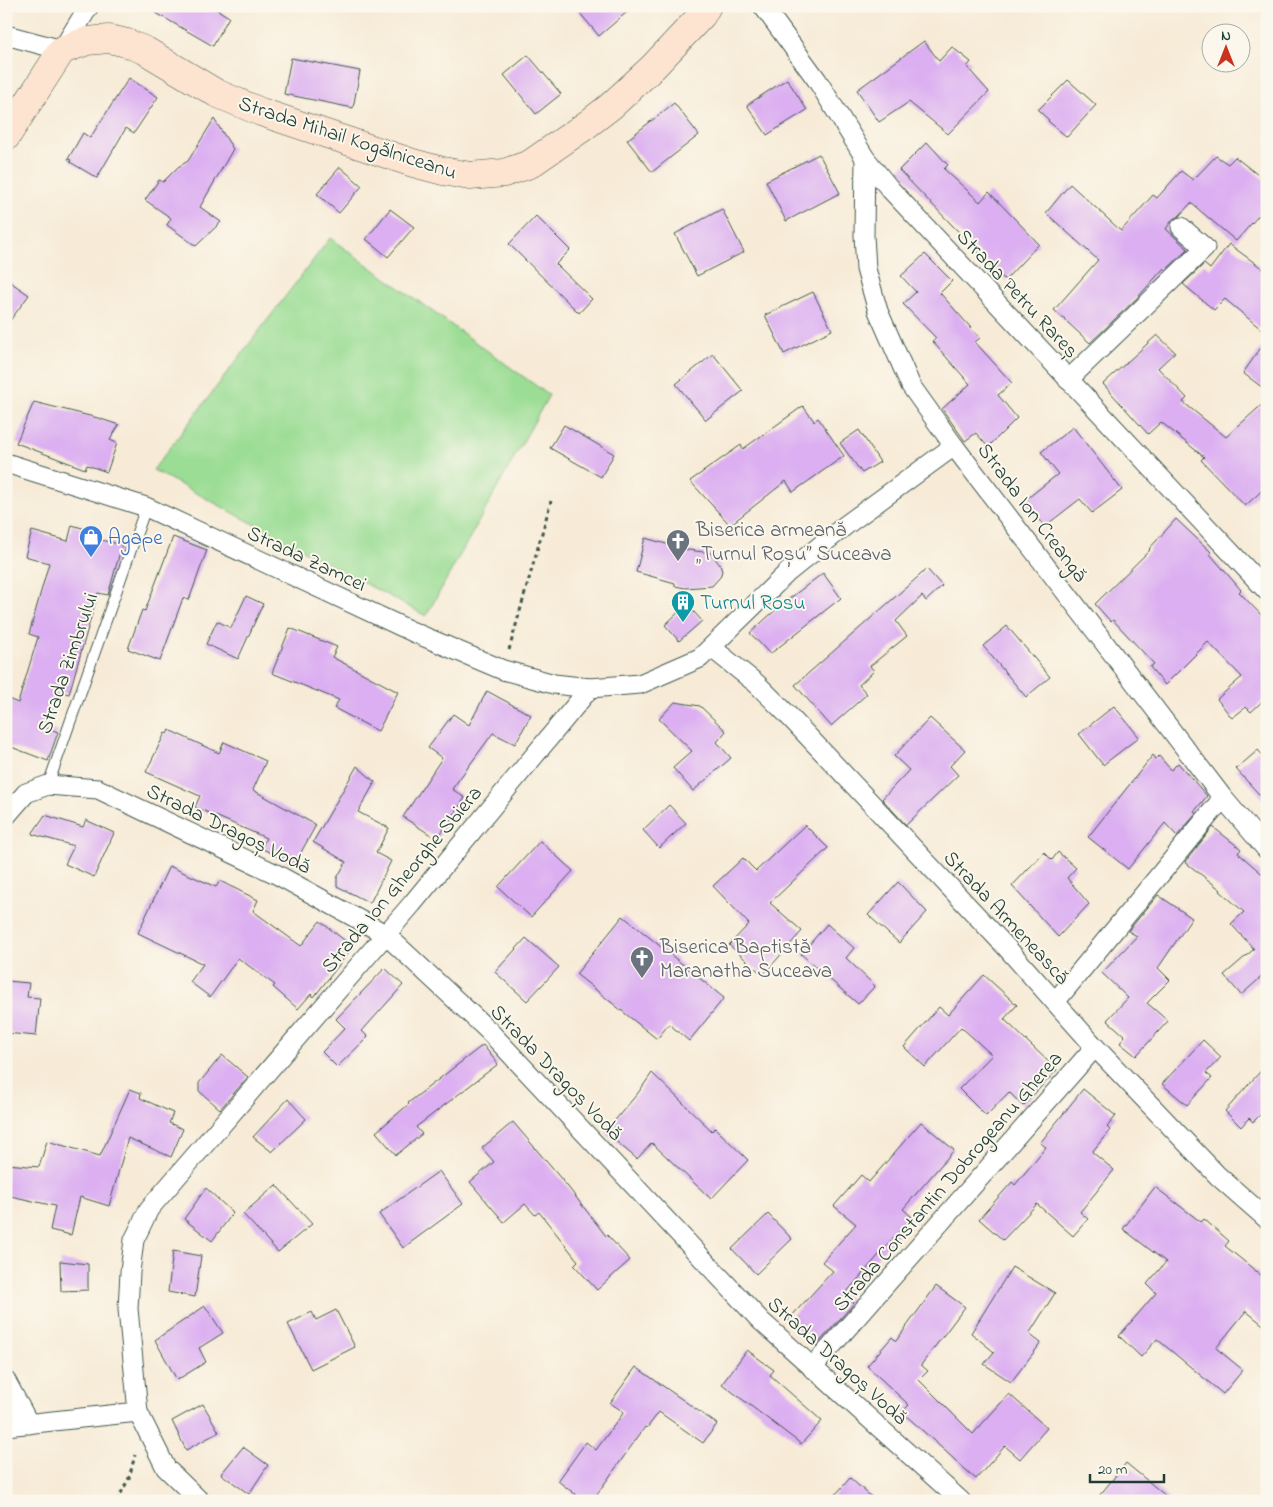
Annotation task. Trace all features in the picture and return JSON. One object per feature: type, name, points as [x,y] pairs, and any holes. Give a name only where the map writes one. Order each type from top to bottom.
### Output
[{"type":"street","points":[[6,137],[89,6]]},
{"type":"street","name":"Strada Mihail Kogălniceanu","points":[[62,50],[87,40],[109,39],[127,43],[146,51],[216,93],[260,112],[414,163],[470,176],[504,173],[530,164],[553,149],[610,106],[652,68],[702,15],[707,6]]},
{"type":"street","name":"Strada Petru Rareș","points":[[763,6],[817,80],[865,158],[890,189],[1267,591]]},
{"type":"street","points":[[6,35],[62,50]]},
{"type":"street","name":"Strada Ion Creangă","points":[[865,158],[864,235],[866,269],[878,311],[911,386],[954,446],[1222,798],[1267,850]]},
{"type":"street","points":[[1068,380],[1205,248],[1181,227]]},
{"type":"street","points":[[590,688],[640,684],[700,658],[788,572],[846,525],[954,446]]},
{"type":"street","name":"Strada Zamcei","points":[[6,463],[146,507],[404,628],[503,670],[554,684],[590,688]]},
{"type":"street","name":"Strada Armenească","points":[[712,648],[757,684],[787,714],[1007,948],[1095,1047],[1218,1176],[1267,1219]]},
{"type":"street","name":"Strada Ion Gheorghe Sbiera","points":[[138,1412],[128,1309],[130,1272],[134,1240],[149,1209],[412,904],[590,688]]},
{"type":"street","points":[[6,816],[26,793],[48,785]]},
{"type":"street","name":"Strada Dragoș Vodă","points":[[48,785],[98,789],[276,874],[385,934],[489,1031],[761,1321],[961,1501]]},
{"type":"street","points":[[1055,1002],[1222,798]]},
{"type":"street","name":"Strada Constantin Dobrogeanu Gherea","points":[[812,1368],[1095,1047]]},
{"type":"street","points":[[6,1381],[28,1424]]},
{"type":"street","points":[[6,1426],[138,1412],[166,1468],[200,1501]]},
{"type":"lane","name":"Strada Zimbrului","points":[[48,785],[146,507]]},
{"type":"path","points":[[503,670],[551,501]]},
{"type":"path","points":[[117,1501],[129,1478],[136,1452]]},
{"type":"green space","points":[[330,238],[549,395],[426,616],[153,470]]},
{"type":"building","points":[[144,6],[211,6],[229,17],[213,46]]},
{"type":"building","points":[[574,6],[634,6],[599,36]]},
{"type":"building","points":[[924,41],[939,61],[952,47],[971,62],[967,67],[989,92],[948,134],[909,102],[879,122],[857,90]]},
{"type":"building","points":[[528,55],[561,94],[536,114],[504,75]]},
{"type":"building","points":[[291,58],[360,71],[353,108],[284,94]]},
{"type":"building","points":[[129,78],[158,97],[134,133],[126,128],[97,178],[68,159],[83,133],[90,138]]},
{"type":"building","points":[[787,79],[807,110],[767,135],[747,105]]},
{"type":"building","points":[[1068,80],[1096,105],[1067,137],[1038,110]]},
{"type":"building","points":[[674,103],[699,135],[652,172],[627,140]]},
{"type":"building","points":[[214,119],[233,149],[200,207],[221,222],[196,246],[167,225],[171,218],[145,200],[159,180],[163,182],[178,167],[188,161]]},
{"type":"building","points":[[927,142],[948,165],[944,169],[980,202],[989,192],[1039,244],[1005,280],[899,170]]},
{"type":"building","points":[[819,154],[840,193],[786,221],[766,181]]},
{"type":"building","points":[[1216,156],[1228,164],[1235,157],[1267,182],[1267,206],[1236,241],[1191,203],[1179,216],[1173,219],[1166,229],[1188,249],[1166,270],[1164,268],[1138,297],[1090,343],[1054,310],[1098,260],[1046,213],[1070,184],[1121,231],[1153,195],[1157,198],[1181,171],[1193,180]]},
{"type":"building","points":[[340,167],[362,186],[339,213],[317,194]]},
{"type":"building","points":[[390,209],[414,227],[388,257],[366,239]]},
{"type":"building","points":[[722,209],[744,252],[697,276],[675,234]]},
{"type":"building","points":[[536,216],[570,250],[556,264],[592,299],[579,313],[509,244]]},
{"type":"building","points":[[1229,244],[1267,272],[1267,334],[1225,299],[1214,310],[1183,284],[1204,264],[1210,269]]},
{"type":"building","points":[[925,254],[952,281],[940,293],[980,338],[975,342],[1012,383],[998,395],[1017,418],[988,447],[976,433],[965,441],[942,409],[970,384],[932,341],[936,338],[903,304],[916,292],[901,276]]},
{"type":"building","points":[[6,279],[29,295],[6,326]]},
{"type":"building","points":[[813,292],[832,330],[784,354],[765,315]]},
{"type":"building","points":[[1157,335],[1175,352],[1158,368],[1187,398],[1183,402],[1226,437],[1267,400],[1267,486],[1245,506],[1201,460],[1204,457],[1161,422],[1148,434],[1103,384]]},
{"type":"building","points":[[1267,339],[1267,391],[1243,373]]},
{"type":"building","points":[[713,354],[743,391],[706,420],[676,384]]},
{"type":"building","points":[[34,402],[119,425],[110,440],[117,443],[107,472],[87,465],[85,469],[16,443]]},
{"type":"building","points":[[803,406],[814,421],[818,418],[844,456],[793,492],[786,481],[730,525],[690,481],[741,445],[743,449]]},
{"type":"building","points":[[564,425],[614,454],[601,477],[550,448]]},
{"type":"building","points":[[1073,427],[1122,490],[1092,513],[1080,499],[1045,526],[1024,501],[1058,474],[1041,452]]},
{"type":"building","points":[[859,430],[880,462],[862,473],[840,443]]},
{"type":"building","points":[[1176,519],[1211,552],[1210,554],[1241,590],[1239,592],[1267,621],[1267,697],[1251,712],[1246,707],[1232,718],[1217,699],[1242,677],[1208,642],[1165,685],[1150,667],[1154,664],[1113,620],[1111,622],[1095,604],[1150,550]]},
{"type":"building","points":[[72,525],[99,533],[97,539],[122,545],[108,595],[98,593],[69,694],[57,691],[45,727],[58,732],[48,761],[6,745],[6,698],[18,703],[38,637],[29,634],[49,563],[25,556],[32,531],[68,541]]},
{"type":"building","points":[[173,537],[207,550],[189,600],[183,598],[160,661],[128,649],[142,610],[145,611]]},
{"type":"building","name":"Biserica armeană „Turnul Roșu” Suceava","points":[[645,538],[688,550],[711,553],[720,565],[722,571],[720,577],[712,586],[685,588],[675,586],[675,583],[636,572]]},
{"type":"building","points":[[927,569],[942,586],[926,601],[922,596],[896,621],[907,636],[870,666],[874,671],[859,685],[867,694],[831,726],[795,685]]},
{"type":"building","points":[[823,573],[841,598],[770,654],[750,633],[781,605]]},
{"type":"building","points":[[246,596],[263,604],[238,659],[206,644],[217,621],[231,628]]},
{"type":"building","name":"Turnul Rosu","points":[[687,604],[702,621],[679,641],[665,625]]},
{"type":"building","points":[[1007,626],[1050,677],[1026,697],[983,646]]},
{"type":"building","points":[[290,628],[337,647],[332,657],[398,692],[378,731],[334,708],[339,700],[272,673]]},
{"type":"building","points":[[487,691],[531,715],[515,744],[493,733],[452,789],[465,798],[437,839],[403,817],[442,758],[428,748],[453,714],[469,725]]},
{"type":"building","points":[[675,702],[700,706],[726,731],[717,742],[731,758],[693,791],[673,768],[692,751],[659,719]]},
{"type":"building","points":[[1114,706],[1139,737],[1103,765],[1079,734]]},
{"type":"building","points":[[930,718],[965,750],[950,766],[958,775],[906,825],[882,799],[909,770],[894,756]]},
{"type":"building","points":[[169,730],[219,753],[224,742],[266,761],[253,790],[316,825],[294,865],[261,848],[266,838],[195,807],[200,796],[146,772],[165,733],[167,734]]},
{"type":"building","points":[[1258,750],[1267,760],[1267,803],[1236,769]]},
{"type":"building","points":[[1153,755],[1156,759],[1159,756],[1171,770],[1178,763],[1207,796],[1194,812],[1196,814],[1177,836],[1165,823],[1128,869],[1088,837]]},
{"type":"building","points":[[357,766],[375,782],[358,812],[389,828],[376,853],[391,861],[370,903],[337,886],[337,878],[346,862],[313,842]]},
{"type":"building","points":[[669,805],[686,823],[659,848],[643,830]]},
{"type":"building","points":[[45,815],[83,827],[86,820],[114,833],[94,877],[65,864],[74,846],[32,834]]},
{"type":"building","points":[[805,825],[828,848],[770,903],[802,931],[763,975],[729,945],[749,924],[713,886],[743,858],[756,871]]},
{"type":"building","points":[[1213,827],[1241,849],[1238,853],[1267,878],[1267,972],[1241,995],[1224,975],[1254,949],[1231,924],[1244,912],[1221,890],[1185,862]]},
{"type":"building","points":[[540,841],[573,871],[531,917],[498,887]]},
{"type":"building","points":[[1044,852],[1052,860],[1058,852],[1076,868],[1067,878],[1089,904],[1058,937],[1012,886]]},
{"type":"building","points":[[169,866],[216,887],[220,881],[258,900],[253,911],[301,946],[320,921],[353,947],[314,997],[311,994],[298,1009],[273,987],[275,985],[238,958],[210,997],[190,982],[203,964],[138,933]]},
{"type":"building","points":[[898,882],[927,912],[899,943],[868,915]]},
{"type":"building","points":[[1158,895],[1192,918],[1158,968],[1170,980],[1147,1003],[1168,1021],[1136,1056],[1120,1043],[1125,1036],[1107,1020],[1128,998],[1102,973],[1137,936],[1128,931]]},
{"type":"building","name":"Biserica Baptistă Maranatha Suceava","points":[[623,916],[724,998],[689,1041],[669,1024],[657,1039],[576,974]]},
{"type":"building","points":[[827,924],[854,948],[846,958],[875,986],[858,1004],[801,954]]},
{"type":"building","points":[[526,938],[559,967],[527,1001],[495,972]]},
{"type":"building","points":[[385,968],[403,985],[362,1031],[368,1037],[337,1067],[322,1052],[345,1028],[336,1019]]},
{"type":"building","points":[[984,975],[1017,1005],[1004,1019],[1057,1070],[1023,1106],[1009,1092],[986,1116],[959,1089],[992,1055],[961,1027],[925,1067],[904,1047],[939,1007],[948,1015]]},
{"type":"building","points":[[6,981],[29,983],[27,997],[40,998],[36,1036],[6,1033]]},
{"type":"building","points":[[1203,1040],[1221,1057],[1206,1073],[1212,1078],[1187,1105],[1162,1084]]},
{"type":"building","points":[[483,1045],[498,1064],[416,1127],[422,1134],[396,1155],[376,1132],[408,1103]]},
{"type":"building","points":[[222,1055],[248,1077],[220,1109],[199,1091],[199,1083]]},
{"type":"building","points":[[1267,1064],[1267,1108],[1253,1122],[1249,1118],[1241,1127],[1225,1111]]},
{"type":"building","points":[[652,1073],[712,1131],[715,1128],[748,1160],[711,1199],[652,1143],[637,1159],[605,1132],[638,1093]]},
{"type":"building","points":[[130,1089],[141,1093],[140,1098],[173,1113],[169,1123],[183,1129],[171,1157],[128,1138],[109,1206],[80,1197],[71,1235],[50,1230],[55,1206],[6,1195],[7,1164],[39,1167],[47,1141],[100,1156]]},
{"type":"building","points":[[1083,1089],[1116,1116],[1107,1127],[1110,1130],[1092,1152],[1114,1170],[1080,1212],[1088,1219],[1073,1236],[1037,1204],[1003,1240],[979,1219],[1012,1182],[1015,1185],[1046,1147],[1040,1143]]},
{"type":"building","points":[[288,1099],[306,1119],[272,1152],[253,1137]]},
{"type":"building","points":[[513,1122],[568,1187],[606,1236],[630,1260],[597,1290],[574,1265],[578,1261],[539,1212],[535,1215],[525,1204],[504,1222],[470,1182],[494,1162],[482,1148]]},
{"type":"building","points":[[921,1122],[954,1150],[903,1209],[912,1217],[845,1294],[854,1303],[816,1346],[788,1320],[833,1271],[822,1262],[856,1224],[834,1206],[861,1175],[869,1182]]},
{"type":"building","points":[[439,1171],[463,1204],[403,1248],[379,1214]]},
{"type":"building","points":[[276,1185],[312,1224],[278,1252],[243,1214]]},
{"type":"building","points":[[1155,1187],[1201,1222],[1204,1219],[1229,1241],[1225,1246],[1267,1280],[1267,1328],[1246,1311],[1216,1348],[1243,1370],[1223,1394],[1157,1339],[1141,1357],[1119,1336],[1156,1293],[1147,1284],[1166,1262],[1123,1229]]},
{"type":"building","points":[[206,1188],[233,1213],[212,1241],[184,1219]]},
{"type":"building","points":[[768,1214],[792,1239],[756,1274],[732,1249]]},
{"type":"building","points":[[173,1251],[201,1256],[195,1297],[168,1292]]},
{"type":"building","points":[[60,1261],[88,1264],[88,1290],[61,1291]]},
{"type":"building","points":[[1012,1267],[1055,1293],[1029,1334],[1041,1343],[1011,1382],[984,1364],[994,1352],[971,1333]]},
{"type":"building","points":[[936,1286],[965,1307],[921,1365],[928,1371],[919,1380],[973,1434],[1009,1394],[1047,1428],[1020,1459],[1005,1446],[976,1479],[902,1412],[909,1405],[867,1366],[892,1337],[896,1341]]},
{"type":"building","points":[[205,1306],[223,1333],[199,1348],[206,1362],[177,1380],[155,1340]]},
{"type":"building","points":[[336,1310],[355,1347],[311,1369],[288,1324],[312,1312],[316,1320]]},
{"type":"building","points":[[747,1350],[774,1370],[770,1375],[822,1421],[801,1444],[722,1384]]},
{"type":"building","points":[[636,1367],[717,1424],[703,1443],[659,1412],[647,1428],[645,1427],[592,1501],[584,1501],[558,1481],[586,1442],[596,1450],[624,1412],[610,1403]]},
{"type":"building","points":[[203,1404],[219,1432],[186,1450],[172,1421]]},
{"type":"building","points":[[243,1447],[268,1465],[249,1494],[221,1474]]},
{"type":"building","points":[[1126,1463],[1172,1501],[1095,1501]]},
{"type":"building","points":[[850,1478],[876,1501],[830,1501]]},
{"type":"place","name":"Agape","points":[[91,558]]},
{"type":"place","name":"Biserica armeană „Turnul Roșu” Suceava","points":[[678,562]]},
{"type":"place","name":"Turnul Rosu","points":[[683,623]]},
{"type":"place","name":"Biserica Baptistă Maranatha Suceava","points":[[642,979]]}]
